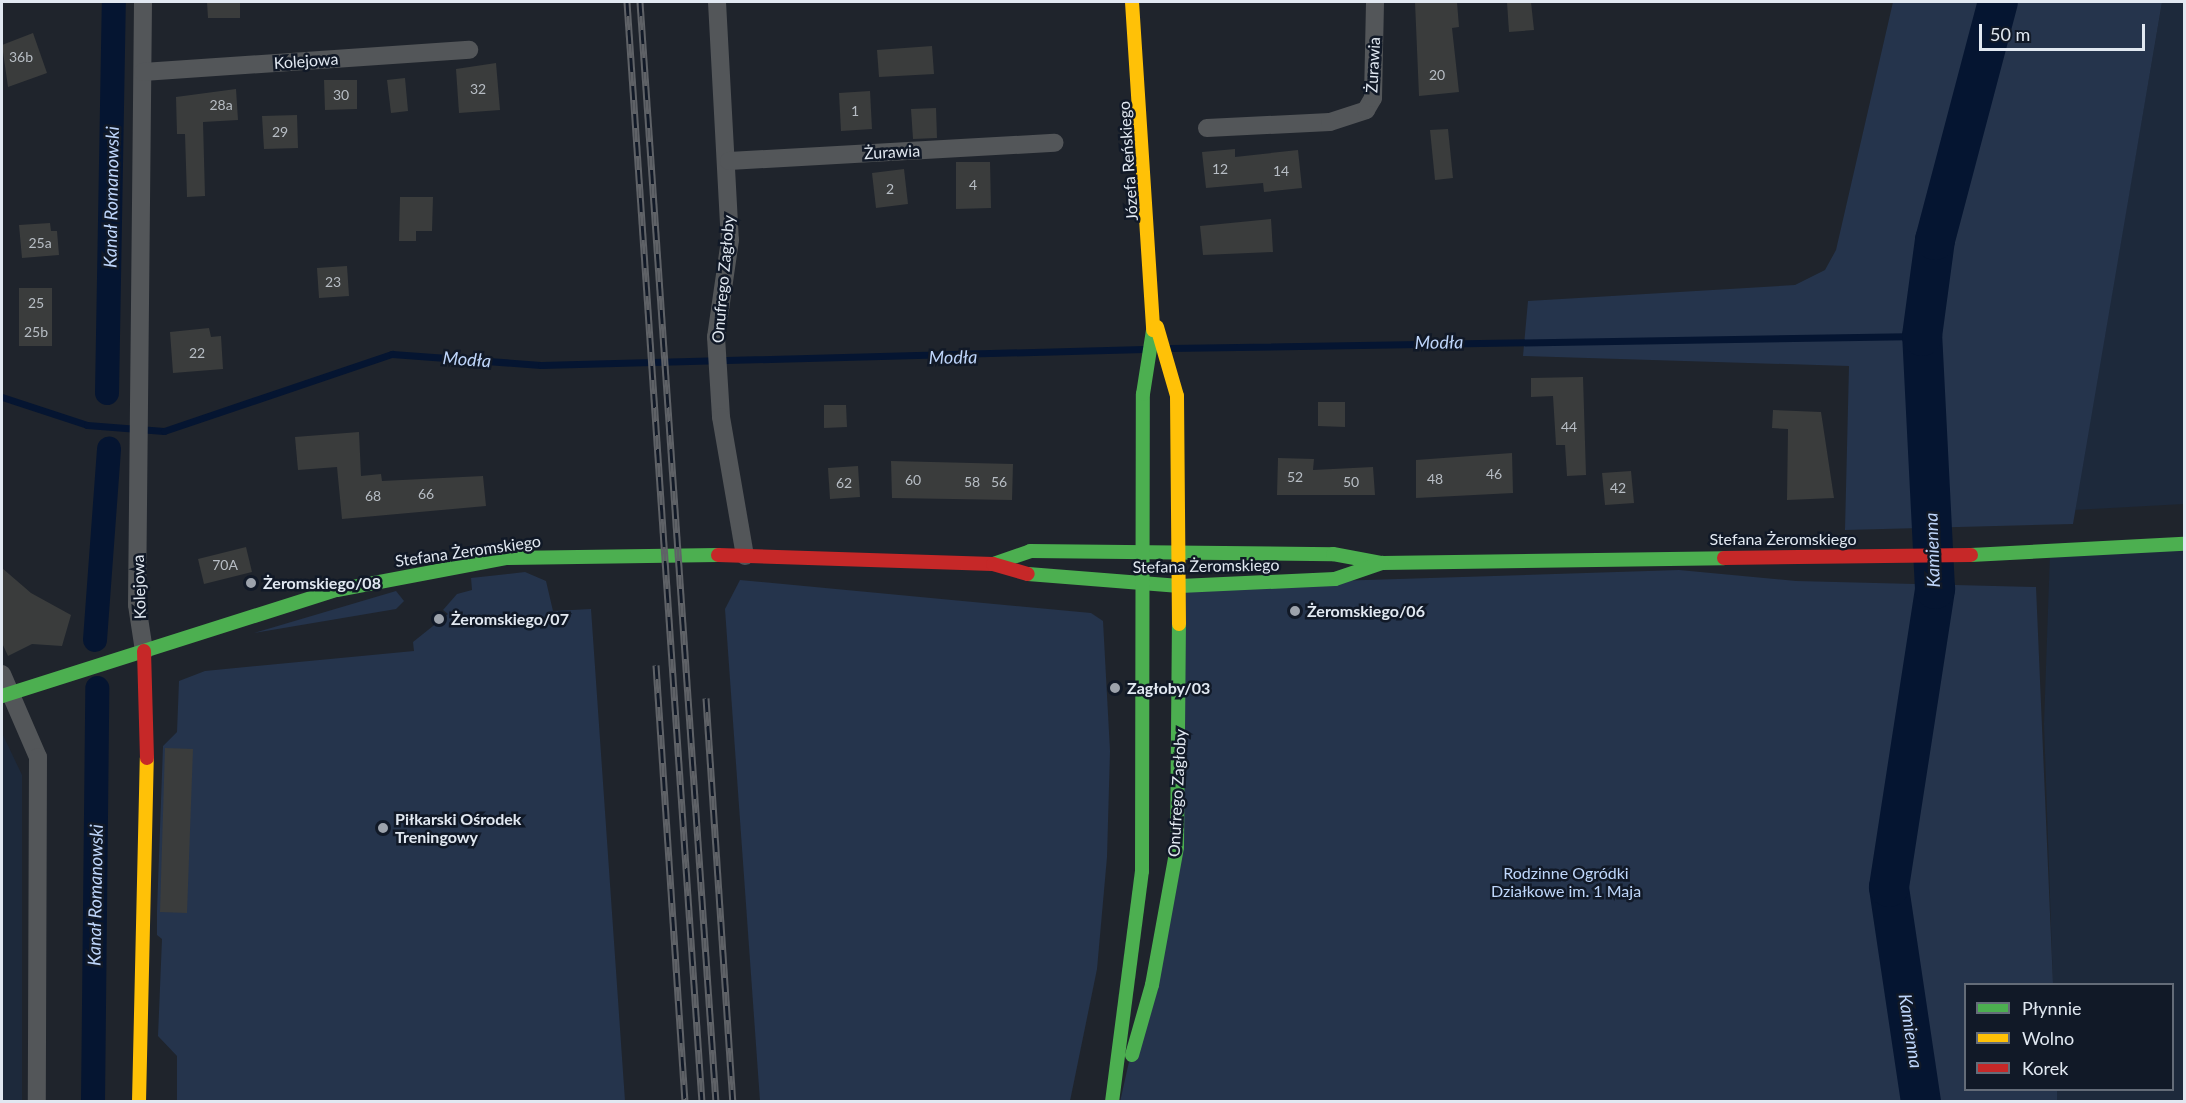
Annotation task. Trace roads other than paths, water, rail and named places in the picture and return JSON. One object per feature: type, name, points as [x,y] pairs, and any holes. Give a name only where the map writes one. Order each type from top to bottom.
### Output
[{"type":"street","name":"Kolejowa","points":[[139,1101],[149,686],[137,605],[141,403],[143,2]]},
{"type":"street","name":"Onufrego Zagłoby","points":[[717,2],[729,160],[729,240],[716,337],[719,386],[745,556]]},
{"type":"street","name":"Józefa Reńskiego","points":[[1132,2],[1155,319],[1177,396],[1180,586]]},
{"type":"street","name":"Żurawia","points":[[1207,128],[1330,122],[1366,110],[1373,98],[1375,2]]},
{"type":"street","name":"Kolejowa","points":[[143,72],[469,50]]},
{"type":"street","name":"Żurawia","points":[[729,160],[1055,143]]},
{"type":"street","name":"Józefa Reńskiego","points":[[1145,585],[1143,394],[1155,319]]},
{"type":"street","name":"Stefana Żeromskiego","points":[[993,564],[1030,552],[1180,555],[1333,554],[1382,563],[2012,554],[2184,544]]},
{"type":"street","name":"Stefana Żeromskiego","points":[[6,694],[337,590],[455,566],[561,555],[745,556],[993,564],[1030,575],[1180,586],[1335,579],[1382,563]]},
{"type":"street","name":"Onufrego Zagłoby","points":[[1112,1101],[1142,871],[1145,585]]},
{"type":"street","name":"Onufrego Zagłoby","points":[[1117,1101],[1152,985],[1177,847],[1180,586]]},
{"type":"street","points":[[2,674],[6,694],[38,757],[37,1101]]},
{"type":"waterway","name":"Kanał Romanowski","points":[[107,393],[114,2]]},
{"type":"waterway","name":"Kamienna","points":[[1921,1102],[1889,887],[1935,589],[1922,336],[1935,240],[1998,2]]},
{"type":"waterway","name":"Modła","points":[[1170,348],[1922,336]]},
{"type":"waterway","name":"Modła","points":[[2,397],[87,425],[164,431],[392,354],[541,365],[1144,349]]},
{"type":"waterway","name":"Kanał Romanowski","points":[[95,640],[109,449]]},
{"type":"waterway","name":"Kanał Romanowski","points":[[93,1102],[97,688]]},
{"type":"railway","points":[[627,2],[702,1102]]},
{"type":"railway","points":[[640,2],[716,1102]]},
{"type":"railway","points":[[656,665],[685,1102]]},
{"type":"railway","points":[[706,698],[733,1102]]},
{"type":"place","name":"Żeromskiego/08","points":[[251,583]]},
{"type":"place","name":"Żeromskiego/06","points":[[1295,611]]},
{"type":"place","name":"Żeromskiego/07","points":[[439,619]]},
{"type":"place","name":"Zagłoby/03","points":[[1115,688]]},
{"type":"place","name":"Piłkarski Ośrodek Treningowy","points":[[383,828]]},
{"type":"park label","name":"Rodzinne Ogródki Działkowe im. 1 Maja","points":[[1566,882]]}]
